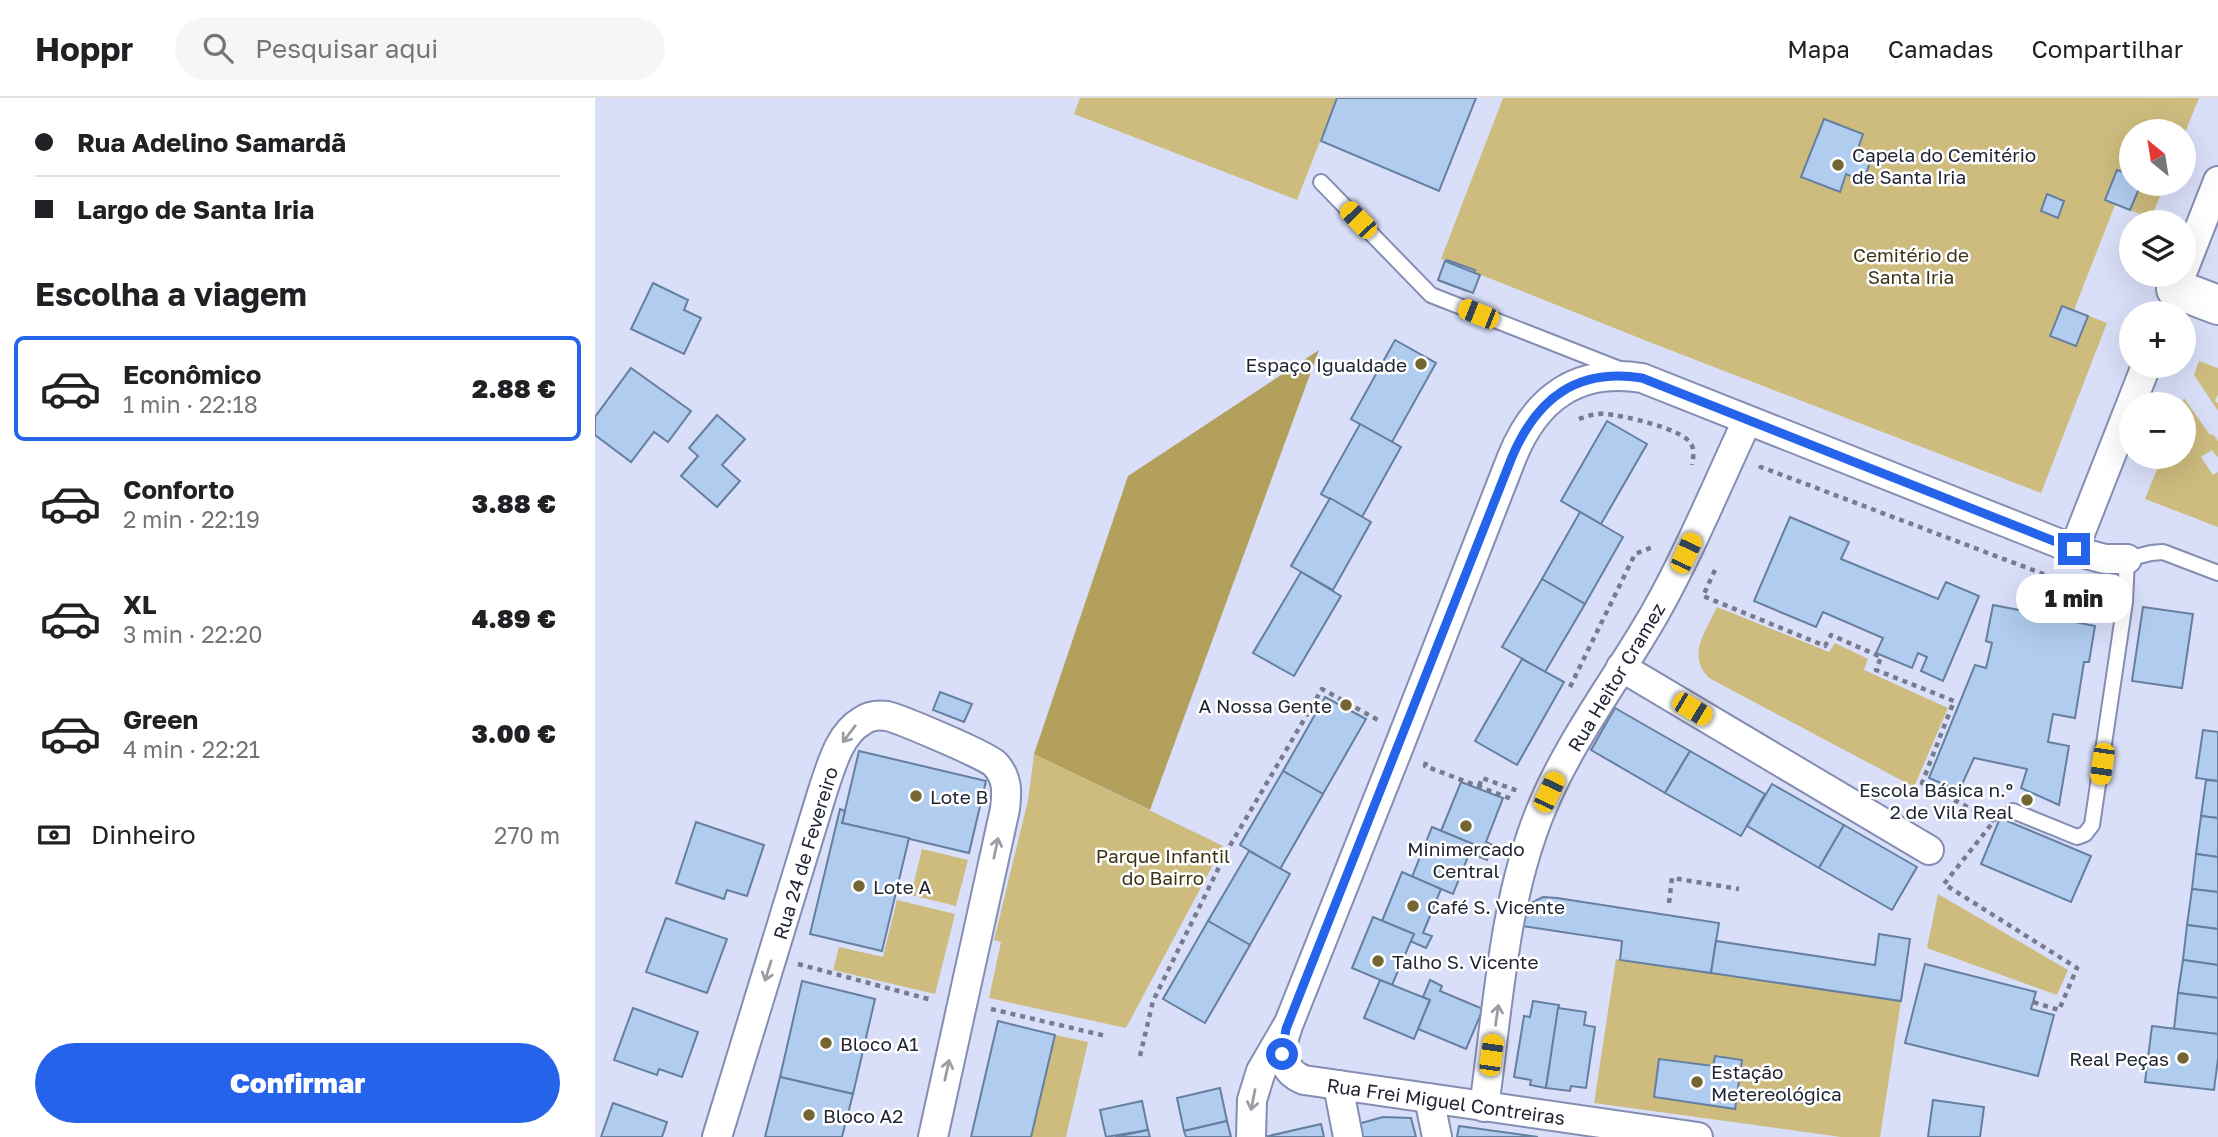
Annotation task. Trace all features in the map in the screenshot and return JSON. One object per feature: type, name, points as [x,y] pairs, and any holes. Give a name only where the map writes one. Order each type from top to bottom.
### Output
[{"type":"street","points":[[2196,237],[2218,181]]},
{"type":"street","points":[[2179,287],[2218,305]]},
{"type":"street","points":[[1251,1137],[1251,1109],[1257,1082],[1267,1059],[1289,1023],[1520,439],[1555,395],[1574,384],[1608,376],[1642,378],[2095,557],[2127,559]]},
{"type":"street","points":[[2074,549],[2141,378]]},
{"type":"street","name":"Rua Heitor Cramez","points":[[1484,1107],[1509,925],[1520,873],[1541,810],[1565,762],[1672,582],[1747,421]]},
{"type":"street","points":[[1621,667],[1929,850]]},
{"type":"street","name":"Rua 24 de Fevereiro","points":[[717,1137],[834,758],[845,738],[858,723],[870,716],[888,716],[994,763],[1003,775],[1008,789],[933,1137]]},
{"type":"street","name":"Rua Frei Miguel Contreiras","points":[[1289,1023],[1282,1048],[1287,1069],[1300,1079],[1484,1107],[1556,1127],[1698,1137]]},
{"type":"street","points":[[1338,1085],[1348,1137]]},
{"type":"street","points":[[1429,1098],[1437,1137]]},
{"type":"lane","points":[[1321,182],[1431,295],[1642,378]]},
{"type":"lane","points":[[2013,811],[2077,837],[2085,834],[2092,825],[2125,602],[2127,559],[2163,552],[2218,573]]},
{"type":"path","points":[[1575,420],[1605,414],[1672,429],[1691,443],[1694,455],[1690,473]]},
{"type":"path","points":[[1755,479],[1761,467],[2105,597]]},
{"type":"path","points":[[1568,692],[1635,554],[1655,547],[1658,542]]},
{"type":"path","points":[[1717,565],[1703,596],[1825,646],[1831,635],[1881,657],[1876,670],[1954,701],[1922,783],[1994,821],[1944,884],[2077,968],[2059,1010],[2033,1002]]},
{"type":"path","points":[[1140,1056],[1153,1001],[1228,849],[1322,689],[1386,725]]},
{"type":"path","points":[[1425,766],[1541,810]]},
{"type":"path","points":[[1479,786],[1482,778],[1520,791]]},
{"type":"path","points":[[1669,903],[1672,878],[1738,889]]},
{"type":"path","points":[[797,964],[938,1001]]},
{"type":"path","points":[[990,1009],[1106,1036]]},
{"type":"green space","points":[[1080,98],[1337,98],[1297,200],[1074,114]]},
{"type":"green space","name":"Cemitério de Santa Iria","points":[[1503,98],[2199,98],[2190,119],[2119,119],[2119,196],[2160,196],[2154,210],[2129,210],[2115,205],[2074,310],[2107,323],[2041,493],[1441,259]]},
{"type":"green space","points":[[2199,361],[2218,368],[2218,394],[2215,401],[2218,403],[2218,411],[2196,378]]},
{"type":"green space","points":[[2196,415],[2210,435],[2213,434],[2218,441],[2217,457],[2212,450],[2201,457],[2213,475],[2218,472],[2218,527],[2145,499],[2157,469],[2196,469]]},
{"type":"green space","points":[[1717,607],[1829,652],[1835,643],[1868,659],[1864,670],[1948,708],[1914,787],[1709,678],[1699,661],[1700,643]]},
{"type":"green space","name":"Parque Infantil do Bairro","points":[[1034,754],[1223,846],[1126,1028],[989,998],[1001,942],[994,940],[1028,800]]},
{"type":"green space","points":[[922,849],[968,860],[956,906],[911,895]]},
{"type":"green space","points":[[1938,894],[2068,970],[2057,995],[1927,948]]},
{"type":"green space","points":[[897,900],[955,914],[935,994],[833,970],[839,947],[883,957]]},
{"type":"green space","points":[[1616,959],[1901,1001],[1880,1137],[1841,1137],[1594,1103]]},
{"type":"green space","points":[[1055,1035],[1088,1042],[1066,1137],[1031,1137]]},
{"type":"shaded area","points":[[1319,350],[1150,810],[1034,754],[1128,476]]},
{"type":"building","points":[[1337,98],[1476,98],[1439,191],[1321,141]]},
{"type":"building","name":"Capela do Cemitério de Santa Iria","points":[[1824,119],[1863,134],[1858,149],[1873,155],[1863,181],[1846,174],[1840,192],[1801,177]]},
{"type":"building","points":[[2117,170],[2119,171],[2119,196],[2136,196],[2130,210],[2105,200]]},
{"type":"building","points":[[2047,194],[2064,201],[2058,218],[2041,211]]},
{"type":"building","points":[[1447,260],[1475,270],[1467,291],[1440,281]]},
{"type":"building","points":[[1445,261],[1480,275],[1473,293],[1438,280]]},
{"type":"building","points":[[653,283],[688,300],[684,310],[701,318],[684,354],[631,329]]},
{"type":"building","points":[[2062,306],[2088,316],[2076,346],[2050,336]]},
{"type":"building","points":[[1395,340],[1436,363],[1392,442],[1351,419]]},
{"type":"building","points":[[631,368],[691,411],[668,442],[654,432],[631,462],[595,435],[595,417]]},
{"type":"building","points":[[717,415],[745,439],[722,465],[740,481],[717,507],[681,476],[698,456],[689,448]]},
{"type":"building","points":[[1607,421],[1647,444],[1601,524],[1561,501]]},
{"type":"building","points":[[1360,424],[1401,447],[1362,517],[1321,494]]},
{"type":"building","points":[[1330,498],[1371,522],[1333,590],[1291,566]]},
{"type":"building","points":[[1580,512],[1623,537],[1585,604],[1542,579]]},
{"type":"building","points":[[1790,517],[1849,542],[1841,559],[1938,599],[1946,582],[1979,596],[1943,681],[1921,671],[1927,657],[1918,653],[1912,668],[1876,653],[1883,638],[1823,612],[1816,627],[1754,601]]},
{"type":"building","points":[[1301,572],[1341,596],[1294,676],[1253,653]]},
{"type":"building","points":[[1542,579],[1585,604],[1545,672],[1502,647]]},
{"type":"building","points":[[2022,596],[2073,606],[2070,621],[2095,626],[2089,662],[2084,662],[2075,718],[2053,714],[2048,742],[2069,746],[2059,805],[2021,788],[2027,769],[1974,758],[1959,791],[1929,778],[1975,665],[1986,668],[1992,643],[1986,641],[1993,605],[2019,610]]},
{"type":"building","points":[[2143,607],[2193,614],[2182,688],[2132,681]]},
{"type":"building","points":[[1522,659],[1564,682],[1517,765],[1475,741]]},
{"type":"building","points":[[940,692],[972,704],[964,722],[933,710]]},
{"type":"building","points":[[1325,697],[1366,719],[1323,794],[1283,771]]},
{"type":"building","points":[[1615,708],[1690,751],[1665,793],[1591,750]]},
{"type":"building","points":[[2203,730],[2218,732],[2218,781],[2196,778]]},
{"type":"building","name":"Lote B","points":[[859,751],[986,781],[969,853],[842,823]]},
{"type":"building","points":[[1690,751],[1765,794],[1741,836],[1665,793]]},
{"type":"building","points":[[1283,771],[1323,794],[1280,869],[1240,845]]},
{"type":"building","points":[[2206,780],[2218,781],[2218,818],[2201,816]]},
{"type":"building","points":[[1461,782],[1503,798],[1486,842],[1492,845],[1487,860],[1470,853],[1473,844],[1441,831]]},
{"type":"building","points":[[1772,784],[1844,825],[1819,868],[1747,826]]},
{"type":"building","name":"Lote A","points":[[840,809],[845,811],[842,823],[909,838],[882,951],[810,934]]},
{"type":"building","points":[[2201,816],[2218,818],[2218,857],[2196,854]]},
{"type":"building","points":[[2000,818],[2091,856],[2071,902],[1981,864]]},
{"type":"building","points":[[696,822],[764,845],[747,896],[727,890],[724,899],[676,883]]},
{"type":"building","points":[[1844,825],[1917,867],[1892,910],[1819,868]]},
{"type":"building","points":[[1432,827],[1473,844],[1453,894],[1412,877]]},
{"type":"building","points":[[1249,851],[1290,874],[1250,945],[1208,921]]},
{"type":"building","points":[[2196,854],[2218,857],[2218,892],[2192,889]]},
{"type":"building","points":[[1402,872],[1441,889],[1423,933],[1432,936],[1426,948],[1410,941],[1414,934],[1382,921]]},
{"type":"building","points":[[2192,889],[2218,892],[2218,929],[2187,925]]},
{"type":"building","points":[[1543,897],[1719,923],[1711,973],[1620,960],[1622,941],[1522,926],[1527,905]]},
{"type":"building","points":[[1373,917],[1414,934],[1392,985],[1352,968]]},
{"type":"building","points":[[666,918],[727,939],[707,993],[646,972]]},
{"type":"building","points":[[1208,921],[1250,945],[1205,1023],[1163,999]]},
{"type":"building","points":[[2187,925],[2218,929],[2218,965],[2183,960]]},
{"type":"building","points":[[1879,934],[1910,939],[1901,1001],[1711,973],[1716,941],[1875,965]]},
{"type":"building","points":[[2183,960],[2218,965],[2218,998],[2178,993]]},
{"type":"building","points":[[1925,964],[2036,992],[2031,1009],[2054,1015],[2038,1076],[1905,1043]]},
{"type":"building","points":[[1380,980],[1430,1000],[1414,1039],[1364,1018]]},
{"type":"building","points":[[1430,980],[1442,986],[1440,991],[1483,1009],[1466,1049],[1418,1029],[1430,1000],[1423,997]]},
{"type":"building","name":"Bloco A1","points":[[802,981],[875,999],[853,1094],[780,1077]]},
{"type":"building","points":[[2178,993],[2218,998],[2218,1034],[2174,1029]]},
{"type":"building","points":[[1533,1001],[1559,1005],[1546,1088],[1530,1085],[1531,1080],[1514,1077],[1524,1016],[1530,1017]]},
{"type":"building","points":[[633,1008],[698,1032],[682,1077],[659,1069],[657,1075],[614,1060]]},
{"type":"building","points":[[1558,1008],[1586,1012],[1584,1025],[1595,1027],[1586,1088],[1571,1086],[1570,1091],[1546,1088]]},
{"type":"building","points":[[998,1021],[1055,1035],[1031,1137],[971,1137]]},
{"type":"building","points":[[2152,1026],[2218,1034],[2214,1090],[2145,1082]]},
{"type":"building","name":"Estação Metereológica","points":[[1715,1056],[1742,1060],[1735,1109],[1654,1097],[1659,1059],[1713,1066]]},
{"type":"building","name":"Bloco A2","points":[[780,1077],[853,1094],[842,1137],[765,1137]]},
{"type":"building","points":[[1220,1088],[1227,1121],[1184,1131],[1177,1098]]},
{"type":"building","points":[[1933,1100],[1984,1107],[1980,1137],[1928,1137]]},
{"type":"building","points":[[1142,1101],[1148,1130],[1106,1137],[1100,1110]]},
{"type":"building","points":[[613,1103],[667,1122],[662,1137],[601,1137]]},
{"type":"building","points":[[1383,1117],[1411,1118],[1416,1137],[1361,1137],[1358,1124]]},
{"type":"building","points":[[1227,1121],[1231,1137],[1186,1137],[1184,1131]]},
{"type":"building","points":[[1321,1124],[1324,1137],[1264,1137]]},
{"type":"building","points":[[1459,1126],[1538,1137],[1457,1137]]},
{"type":"building","points":[[1148,1130],[1150,1137],[1115,1137]]},
{"type":"place","name":"Capela do Cemitério de Santa Iria","points":[[1838,165]]},
{"type":"place","name":"Espaço Igualdade","points":[[1421,364]]},
{"type":"place","name":"A Nossa Gente","points":[[1346,705]]},
{"type":"place","name":"Lote B","points":[[916,796]]},
{"type":"place","name":"Escola Básica n.º 2 de Vila Real","points":[[2027,800]]},
{"type":"place","name":"Minimercado Central","points":[[1466,826]]},
{"type":"place","name":"Lote A","points":[[859,886]]},
{"type":"place","name":"Café S. Vicente","points":[[1413,906]]},
{"type":"place","name":"Talho S. Vicente","points":[[1378,961]]},
{"type":"place","name":"Bloco A1","points":[[826,1043]]},
{"type":"place","name":"Real Peças","points":[[2183,1058]]},
{"type":"place","name":"Estação Metereológica","points":[[1697,1082]]},
{"type":"place","name":"Bloco A2","points":[[809,1115]]},
{"type":"route","points":[[1282,1054],[1286,1029],[1512,457],[1532,421],[1546,403],[1564,389],[1597,377],[1618,375],[1642,378],[2074,549]]}]
